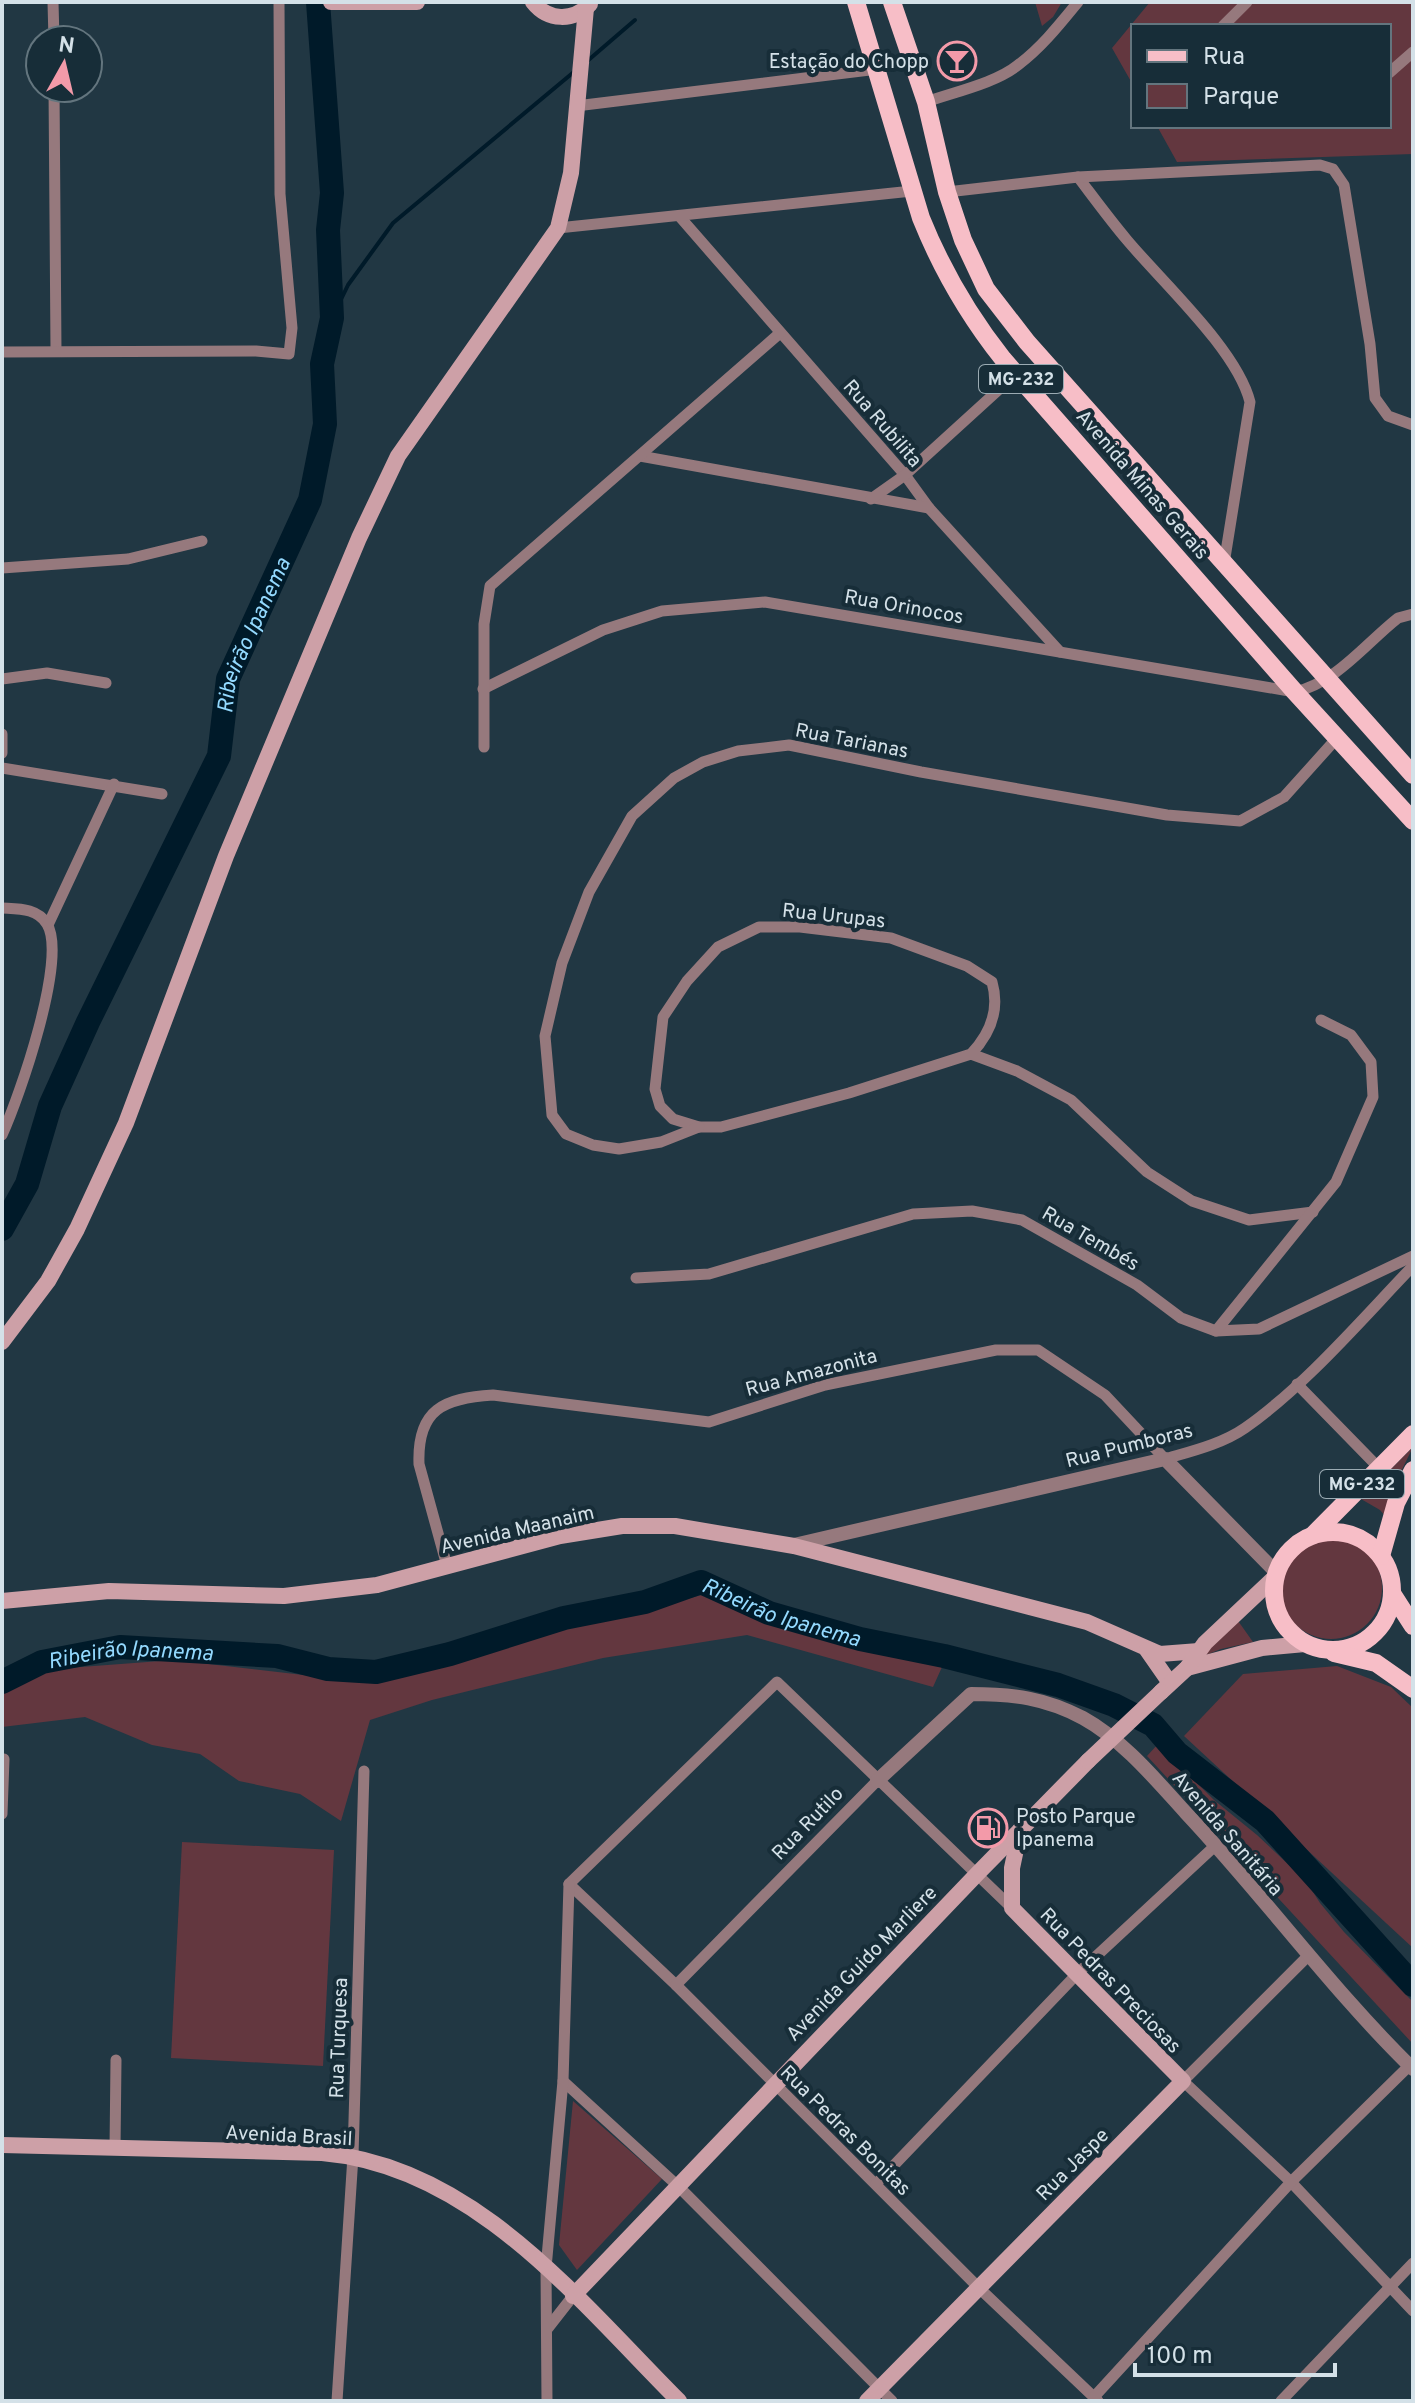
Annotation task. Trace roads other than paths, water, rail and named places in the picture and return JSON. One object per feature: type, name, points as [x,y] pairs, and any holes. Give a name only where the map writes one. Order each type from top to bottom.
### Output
[{"type":"main road","points":[[331,2],[417,2]]},
{"type":"main road","points":[[533,2],[542,11],[559,17],[578,14],[589,5]]},
{"type":"main road","name":"Avenida Minas Gerais","points":[[856,2],[912,191],[933,247],[964,307],[1016,374],[1295,692],[1413,821]]},
{"type":"main road","name":"Avenida Minas Gerais","points":[[892,2],[926,102],[947,192],[963,240],[986,289],[1001,311],[1413,775]]},
{"type":"main road","points":[[2,1342],[48,1281],[70,1242],[126,1123],[226,856],[359,538],[398,456],[558,228],[571,173],[583,33],[589,5]]},
{"type":"main road","name":"MG-232","points":[[1275,1575],[1290,1549],[1313,1535],[1413,1434]]},
{"type":"main road","name":"MG-232","points":[[1381,1556],[1396,1503],[1413,1470]]},
{"type":"main road","name":"Avenida Maanaim","points":[[2,1601],[109,1591],[284,1596],[377,1585],[560,1536],[622,1526],[675,1526],[794,1546],[1087,1622],[1147,1650],[1170,1655],[1199,1651]]},
{"type":"main road","points":[[1313,1535],[1332,1532],[1351,1534],[1368,1543],[1381,1556],[1390,1574],[1393,1595],[1387,1618],[1371,1638],[1349,1649],[1324,1650]]},
{"type":"main road","points":[[1275,1575],[1273,1594],[1282,1623],[1305,1644],[1376,1663],[1413,1689]]},
{"type":"main road","name":"Avenida Guido Marliere","points":[[573,2296],[978,1873],[1088,1761],[1187,1668],[1199,1651],[1275,1575]]},
{"type":"main road","points":[[1393,1595],[1413,1626]]},
{"type":"main road","name":"Avenida Maanaim","points":[[2,1615],[26,1600]]},
{"type":"main road","name":"Avenida Guido Marliere","points":[[1187,1668],[1262,1648],[1305,1644]]},
{"type":"main road","points":[[1147,1650],[1166,1687]]},
{"type":"main road","points":[[1012,1908],[1012,1868],[1020,1830]]},
{"type":"main road","name":"Rua Pedras Preciosas","points":[[1012,1908],[1183,2081]]},
{"type":"main road","name":"Rua Jaspe","points":[[867,2401],[1183,2081]]},
{"type":"main road","name":"Avenida Brasil","points":[[2,2145],[353,2156],[405,2173],[449,2193],[481,2214],[546,2268],[679,2401]]},
{"type":"street","points":[[53,2],[54,24]]},
{"type":"street","points":[[2,352],[289,354],[292,328],[280,194],[279,2]]},
{"type":"street","points":[[1225,24],[1247,2]]},
{"type":"street","points":[[926,102],[1017,67],[1057,28],[1077,3]]},
{"type":"street","points":[[1391,71],[1413,52]]},
{"type":"street","points":[[576,106],[878,69]]},
{"type":"street","points":[[54,104],[56,350]]},
{"type":"street","points":[[947,192],[1078,177],[1320,165],[1333,169],[1344,185],[1370,344],[1375,398],[1388,416],[1413,425]]},
{"type":"street","points":[[1078,177],[1127,240],[1219,346],[1246,385],[1250,402],[1224,564]]},
{"type":"street","points":[[558,228],[912,191]]},
{"type":"street","name":"Rua Rubilita","points":[[680,217],[905,475],[929,508],[1060,652]]},
{"type":"street","points":[[484,747],[484,624],[490,586],[780,333]]},
{"type":"street","points":[[871,499],[905,475],[1016,374]]},
{"type":"street","points":[[640,456],[929,508]]},
{"type":"street","points":[[2,568],[128,559],[202,541]]},
{"type":"street","name":"Rua Orinocos","points":[[483,689],[603,630],[662,611],[765,602],[1295,692],[1329,680]]},
{"type":"street","points":[[1329,680],[1371,639],[1398,618],[1413,614]]},
{"type":"street","points":[[2,679],[47,673],[106,683]]},
{"type":"street","points":[[2,734],[2,753]]},
{"type":"street","name":"Rua Tarianas","points":[[971,1054],[806,1105],[721,1127],[699,1127],[661,1142],[619,1149],[593,1145],[566,1134],[552,1115],[545,1036],[562,963],[589,892],[632,816],[674,778],[703,762],[738,751],[789,745],[921,772],[1167,815],[1240,821],[1284,797],[1337,738]]},
{"type":"street","points":[[2,768],[162,794]]},
{"type":"street","points":[[2,1135],[50,985],[52,960],[48,925],[114,784]]},
{"type":"street","points":[[2,908],[27,910],[39,915],[48,925]]},
{"type":"street","name":"Rua Urupas","points":[[699,1127],[673,1119],[660,1106],[655,1089],[663,1017],[687,981],[718,947],[759,927],[800,927],[891,938],[967,966],[992,982],[996,996],[990,1027],[983,1042],[971,1054]]},
{"type":"street","points":[[1216,1331],[1336,1182],[1373,1097],[1371,1062],[1351,1035],[1321,1020]]},
{"type":"street","points":[[971,1054],[1017,1071],[1071,1100],[1147,1172],[1192,1201],[1249,1220],[1313,1212]]},
{"type":"street","name":"Rua Tembés","points":[[636,1278],[709,1274],[913,1214],[972,1211],[1022,1220],[1137,1285],[1181,1318],[1216,1331],[1259,1329],[1413,1256]]},
{"type":"street","name":"Rua Pumboras","points":[[794,1546],[1199,1449],[1243,1429],[1297,1384],[1413,1266]]},
{"type":"street","name":"Rua Amazonita","points":[[447,1566],[419,1464],[419,1448],[429,1419],[441,1405],[461,1397],[493,1395],[709,1422],[825,1385],[996,1350],[1038,1350],[1105,1395],[1275,1575]]},
{"type":"street","points":[[1297,1384],[1379,1468]]},
{"type":"street","name":"Rua Pedras Preciosas","points":[[569,1884],[777,1682],[1012,1908]]},
{"type":"street","name":"Rua Rutilo","points":[[676,1985],[877,1781],[971,1694]]},
{"type":"street","name":"Avenida Sanitária","points":[[971,1694],[1016,1694],[1055,1705],[1085,1719],[1112,1739],[1216,1845],[1308,1956],[1411,2067]]},
{"type":"street","points":[[2,1814],[4,1759]]},
{"type":"street","name":"Rua Turquesa","points":[[337,2401],[353,2156],[364,1771]]},
{"type":"street","points":[[876,2184],[1077,1974],[1216,1845]]},
{"type":"street","points":[[547,2401],[546,2268],[563,2081],[569,1884]]},
{"type":"street","name":"Rua Pedras Bonitas","points":[[569,1884],[676,1985],[978,2287],[1096,2399]]},
{"type":"street","name":"Rua Jaspe","points":[[1183,2081],[1308,1956]]},
{"type":"street","points":[[115,2149],[116,2060]]},
{"type":"street","points":[[1096,2399],[1291,2182],[1411,2067]]},
{"type":"street","points":[[563,2081],[679,2187],[892,2401]]},
{"type":"street","name":"Rua Pedras Preciosas","points":[[1183,2081],[1291,2182],[1413,2311]]},
{"type":"street","points":[[1281,2401],[1413,2263]]},
{"type":"street","points":[[548,2328],[573,2296]]},
{"type":"waterway","name":"Ribeirão Ipanema","points":[[2,1229],[27,1184],[50,1106],[88,1022],[219,756],[228,679],[310,500],[325,424],[322,364],[332,318],[328,230],[332,193],[318,2]]},
{"type":"waterway","points":[[585,63],[635,20]]},
{"type":"waterway","points":[[332,318],[348,285],[393,223],[575,71]]},
{"type":"waterway","name":"Ribeirão Ipanema","points":[[2,1682],[42,1662],[120,1647],[277,1656],[328,1669],[376,1672],[450,1654],[564,1618],[645,1602],[701,1582],[769,1613],[860,1639],[944,1656],[1058,1685],[1114,1705],[1153,1725],[1177,1753],[1265,1821],[1413,1985]]},
{"type":"place","name":"Estação do Chopp","points":[[957,61]]},
{"type":"place","name":"Posto Parque Ipanema","points":[[988,1828]]}]
